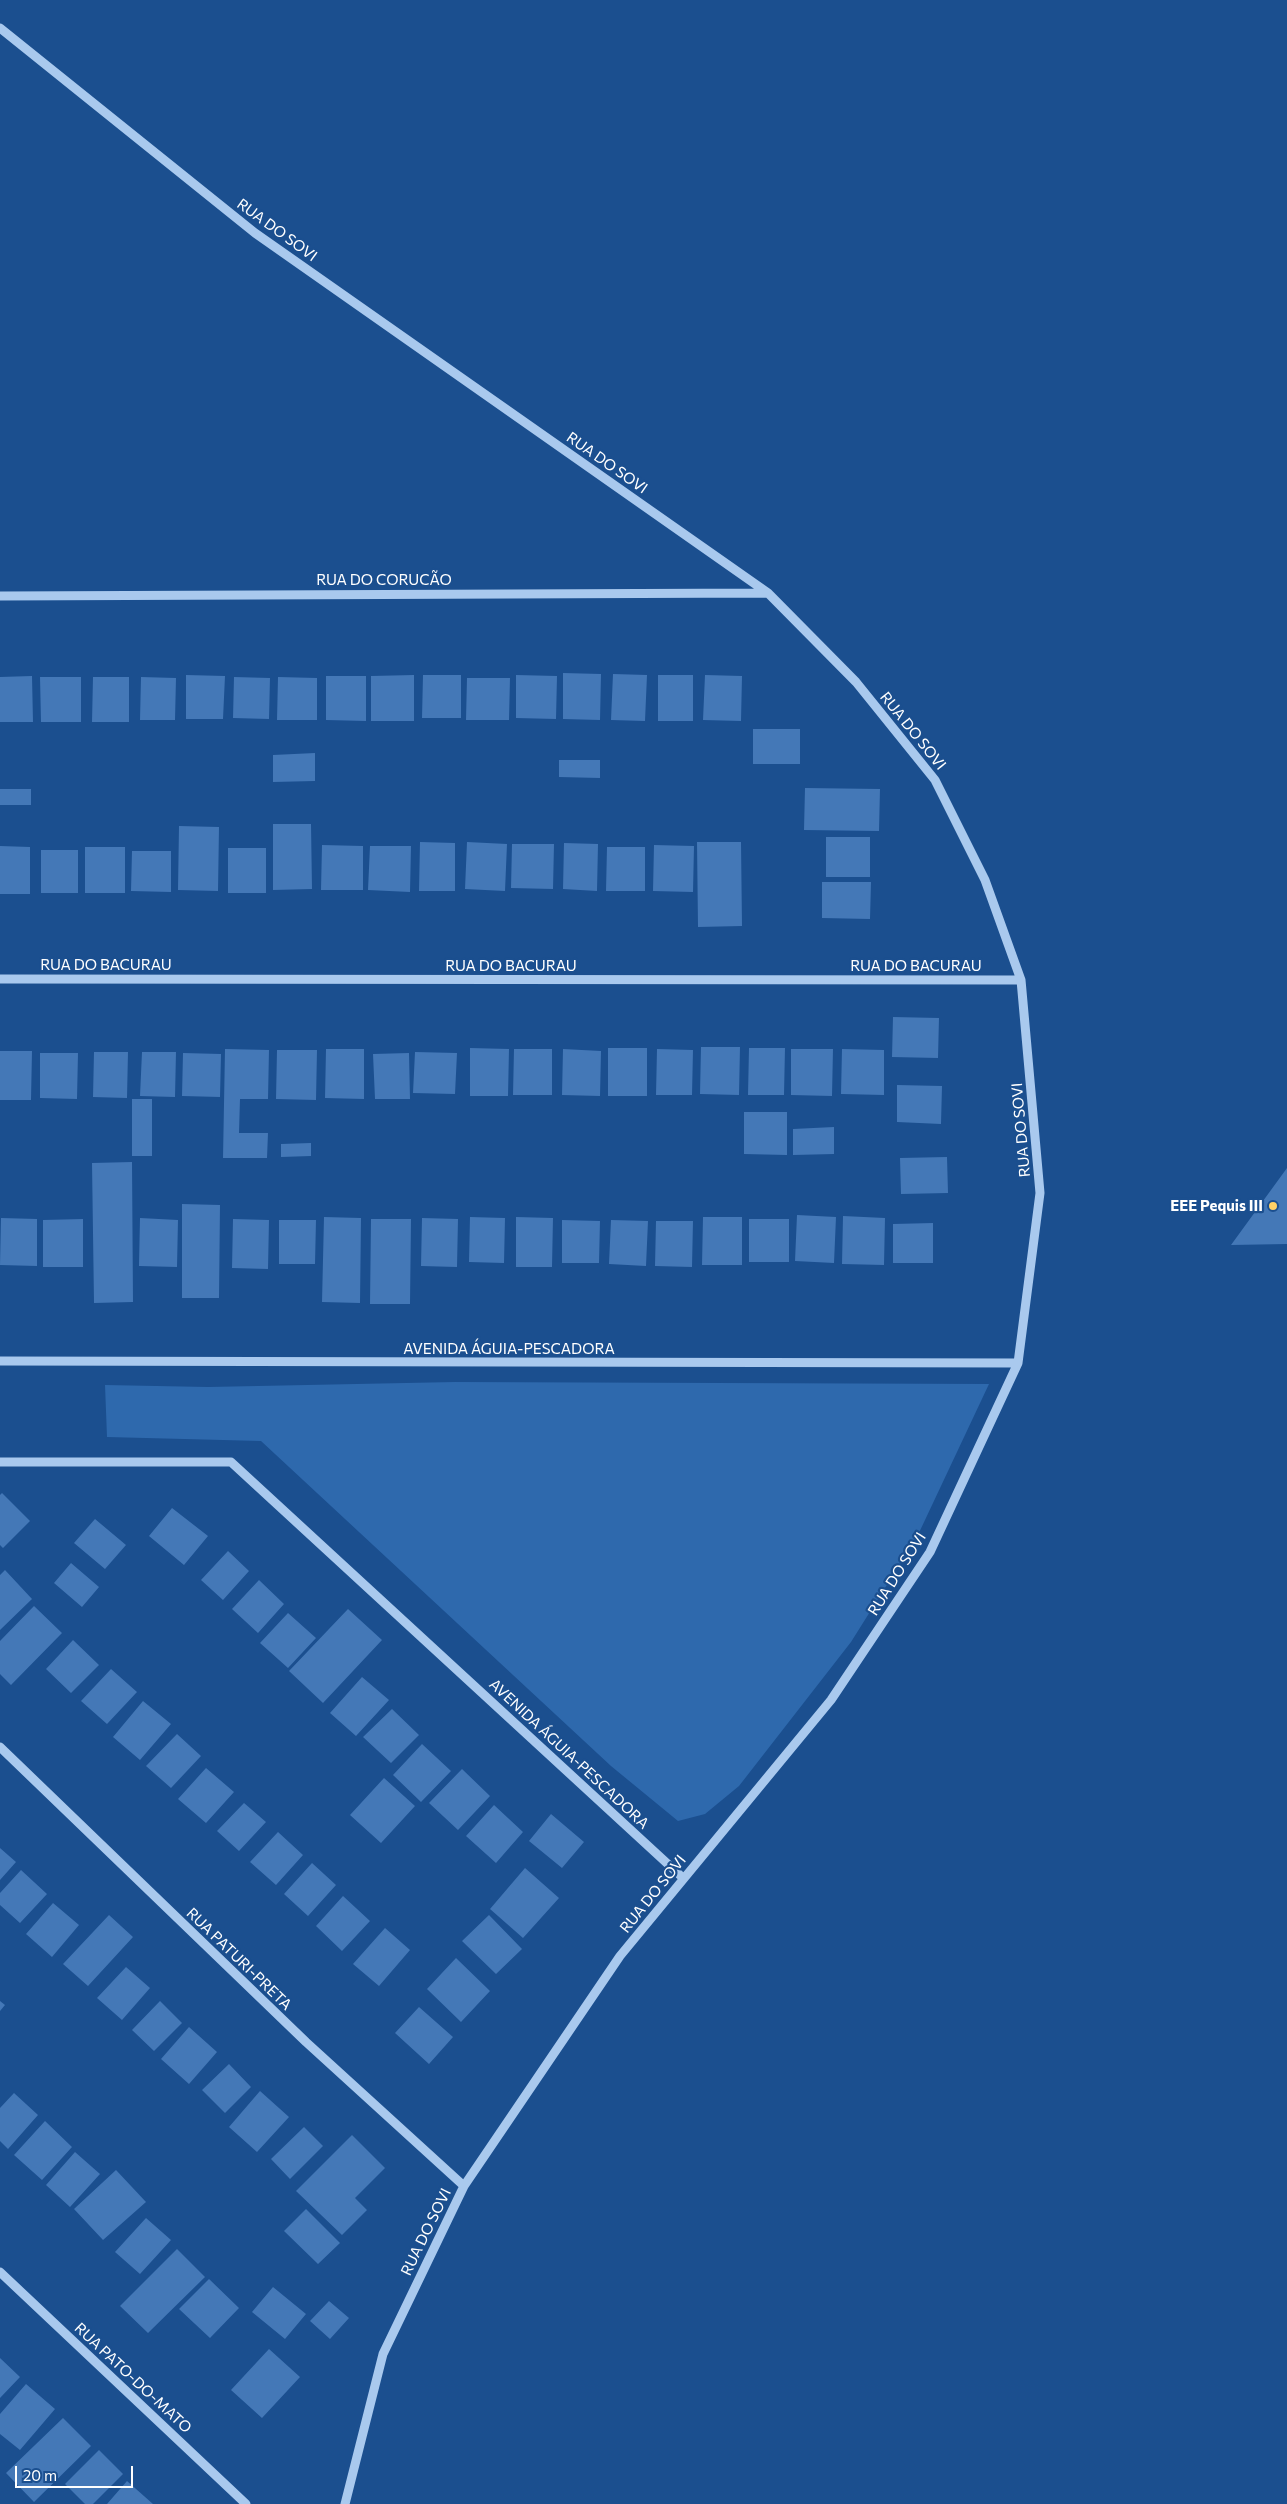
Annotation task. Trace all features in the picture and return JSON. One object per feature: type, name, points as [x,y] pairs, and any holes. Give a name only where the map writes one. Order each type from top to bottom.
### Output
[{"type":"street","name":"RUA DO SOVI","points":[[0,28],[254,233],[768,593],[856,682],[935,780],[985,880],[1021,980],[1040,1193],[1018,1364],[930,1552],[831,1700],[620,1956],[464,2186],[384,2354],[345,2504]]},
{"type":"street","name":"RUA DO CORUCÃO","points":[[0,596],[768,593]]},
{"type":"street","name":"RUA DO BACURAU","points":[[0,979],[1021,980]]},
{"type":"street","name":"AVENIDA ÁGUIA-PESCADORA","points":[[0,1361],[1018,1364]]},
{"type":"street","name":"AVENIDA ÁGUIA-PESCADORA","points":[[0,1462],[231,1462],[683,1878]]},
{"type":"street","name":"RUA PATURI-PRETA","points":[[0,1747],[306,2042],[464,2186]]},
{"type":"street","name":"RUA PATO-DO-MATO","points":[[0,2272],[246,2504]]},
{"type":"shaded area","points":[[455,1382],[989,1384],[917,1537],[851,1642],[739,1786],[705,1814],[678,1821],[611,1766],[261,1441],[107,1437],[105,1385],[208,1387]]},
{"type":"building","points":[[563,673],[601,674],[600,720],[563,719]]},
{"type":"building","points":[[613,674],[647,675],[645,721],[611,720]]},
{"type":"building","points":[[186,675],[225,676],[223,719],[186,719]]},
{"type":"building","points":[[414,675],[414,721],[371,721],[371,676]]},
{"type":"building","points":[[423,675],[461,675],[461,718],[422,718]]},
{"type":"building","points":[[516,675],[557,676],[556,719],[516,718]]},
{"type":"building","points":[[658,675],[693,675],[693,721],[658,721]]},
{"type":"building","points":[[705,675],[742,676],[741,721],[703,720]]},
{"type":"building","points":[[32,676],[33,722],[0,722],[0,677]]},
{"type":"building","points":[[326,676],[366,676],[366,721],[326,720]]},
{"type":"building","points":[[40,677],[81,677],[81,722],[41,722]]},
{"type":"building","points":[[93,677],[129,677],[129,722],[92,722]]},
{"type":"building","points":[[141,677],[176,678],[175,720],[140,720]]},
{"type":"building","points":[[234,677],[270,678],[269,719],[233,718]]},
{"type":"building","points":[[278,677],[317,678],[317,720],[277,720]]},
{"type":"building","points":[[467,678],[510,678],[509,720],[466,720]]},
{"type":"building","points":[[753,729],[800,729],[800,764],[753,764]]},
{"type":"building","points":[[315,753],[315,781],[273,782],[273,755]]},
{"type":"building","points":[[559,760],[600,760],[600,778],[559,777]]},
{"type":"building","points":[[805,788],[880,789],[879,831],[804,830]]},
{"type":"building","points":[[0,789],[31,789],[31,805],[0,805]]},
{"type":"building","points":[[273,824],[311,824],[312,889],[273,890]]},
{"type":"building","points":[[179,826],[219,827],[218,891],[178,890]]},
{"type":"building","points":[[826,837],[870,837],[870,877],[826,877]]},
{"type":"building","points":[[420,842],[455,843],[455,891],[419,891]]},
{"type":"building","points":[[467,842],[507,844],[505,891],[465,889]]},
{"type":"building","points":[[697,842],[741,842],[742,926],[698,927]]},
{"type":"building","points":[[564,843],[598,844],[597,891],[563,889]]},
{"type":"building","points":[[512,844],[554,844],[553,889],[511,888]]},
{"type":"building","points":[[322,845],[363,846],[363,890],[321,890]]},
{"type":"building","points":[[654,845],[694,846],[693,892],[653,891]]},
{"type":"building","points":[[0,846],[30,847],[30,894],[0,894]]},
{"type":"building","points":[[370,846],[411,846],[410,892],[368,890]]},
{"type":"building","points":[[85,847],[125,847],[125,893],[85,893]]},
{"type":"building","points":[[607,847],[645,847],[645,891],[606,891]]},
{"type":"building","points":[[228,848],[266,848],[266,893],[228,893]]},
{"type":"building","points":[[41,850],[78,850],[78,893],[41,893]]},
{"type":"building","points":[[132,851],[171,851],[171,892],[131,891]]},
{"type":"building","points":[[822,882],[871,882],[870,919],[822,918]]},
{"type":"building","points":[[893,1017],[939,1018],[938,1058],[892,1057]]},
{"type":"building","points":[[701,1047],[740,1047],[739,1095],[700,1094]]},
{"type":"building","points":[[470,1048],[509,1049],[508,1096],[470,1096]]},
{"type":"building","points":[[608,1048],[647,1048],[647,1096],[608,1096]]},
{"type":"building","points":[[749,1048],[785,1048],[784,1095],[748,1095]]},
{"type":"building","points":[[225,1049],[269,1050],[268,1099],[240,1099],[239,1133],[268,1133],[267,1158],[223,1158]]},
{"type":"building","points":[[326,1049],[364,1049],[364,1099],[325,1098]]},
{"type":"building","points":[[514,1049],[552,1049],[552,1095],[513,1095]]},
{"type":"building","points":[[563,1049],[601,1051],[600,1096],[562,1095]]},
{"type":"building","points":[[657,1049],[693,1050],[692,1095],[656,1095]]},
{"type":"building","points":[[791,1049],[833,1049],[832,1096],[791,1095]]},
{"type":"building","points":[[842,1049],[884,1050],[884,1095],[841,1094]]},
{"type":"building","points":[[277,1050],[317,1050],[316,1100],[276,1099]]},
{"type":"building","points":[[0,1051],[32,1051],[31,1100],[0,1100]]},
{"type":"building","points":[[94,1052],[128,1052],[127,1098],[93,1097]]},
{"type":"building","points":[[142,1052],[176,1052],[175,1097],[140,1096]]},
{"type":"building","points":[[415,1052],[457,1053],[455,1094],[413,1093]]},
{"type":"building","points":[[40,1053],[78,1053],[77,1099],[40,1098]]},
{"type":"building","points":[[183,1053],[221,1054],[220,1097],[182,1096]]},
{"type":"building","points":[[409,1053],[410,1099],[375,1099],[373,1054]]},
{"type":"building","points":[[897,1085],[942,1086],[941,1124],[897,1122]]},
{"type":"building","points":[[132,1099],[152,1099],[152,1156],[132,1156]]},
{"type":"building","points":[[744,1112],[787,1112],[787,1155],[744,1154]]},
{"type":"building","points":[[834,1127],[834,1154],[793,1155],[793,1129]]},
{"type":"building","points":[[311,1143],[311,1156],[281,1157],[281,1144]]},
{"type":"building","points":[[947,1157],[948,1193],[901,1194],[900,1158]]},
{"type":"building","points":[[132,1162],[133,1302],[94,1303],[92,1163]]},
{"type":"building","name":"EEE Pequis III","points":[[1287,1168],[1287,1244],[1231,1245]]},
{"type":"building","points":[[182,1204],[220,1205],[219,1298],[182,1298]]},
{"type":"building","points":[[797,1215],[836,1217],[834,1263],[795,1261]]},
{"type":"building","points":[[843,1216],[885,1218],[884,1265],[842,1264]]},
{"type":"building","points":[[324,1217],[361,1218],[360,1303],[322,1302]]},
{"type":"building","points":[[470,1217],[505,1218],[504,1263],[469,1262]]},
{"type":"building","points":[[516,1217],[553,1218],[552,1267],[516,1267]]},
{"type":"building","points":[[703,1217],[742,1217],[742,1265],[702,1265]]},
{"type":"building","points":[[1,1218],[37,1219],[37,1266],[0,1265]]},
{"type":"building","points":[[140,1218],[178,1220],[177,1267],[139,1266]]},
{"type":"building","points":[[422,1218],[458,1219],[457,1267],[421,1266]]},
{"type":"building","points":[[83,1219],[83,1267],[43,1267],[43,1220]]},
{"type":"building","points":[[233,1219],[269,1220],[268,1269],[232,1268]]},
{"type":"building","points":[[371,1219],[411,1219],[410,1304],[370,1304]]},
{"type":"building","points":[[749,1219],[789,1219],[789,1262],[749,1262]]},
{"type":"building","points":[[279,1220],[316,1220],[315,1264],[279,1264]]},
{"type":"building","points":[[562,1220],[600,1221],[599,1263],[562,1263]]},
{"type":"building","points":[[611,1220],[648,1221],[646,1266],[609,1264]]},
{"type":"building","points":[[656,1221],[693,1221],[692,1267],[655,1266]]},
{"type":"building","points":[[933,1223],[933,1263],[893,1263],[893,1224]]},
{"type":"building","points":[[2,1493],[30,1521],[3,1548],[0,1545],[0,1495]]},
{"type":"building","points":[[172,1508],[208,1536],[184,1565],[149,1536]]},
{"type":"building","points":[[95,1519],[126,1545],[105,1569],[74,1543]]},
{"type":"building","points":[[228,1551],[249,1571],[223,1600],[201,1580]]},
{"type":"building","points":[[71,1563],[99,1587],[82,1607],[54,1583]]},
{"type":"building","points":[[5,1570],[32,1599],[0,1630],[0,1575]]},
{"type":"building","points":[[259,1580],[284,1604],[258,1633],[232,1609]]},
{"type":"building","points":[[34,1606],[62,1633],[11,1685],[0,1674],[0,1641]]},
{"type":"building","points":[[348,1609],[382,1640],[323,1703],[289,1671]]},
{"type":"building","points":[[288,1613],[316,1638],[288,1668],[260,1643]]},
{"type":"building","points":[[73,1640],[99,1665],[71,1693],[46,1669]]},
{"type":"building","points":[[111,1669],[137,1692],[107,1724],[81,1701]]},
{"type":"building","points":[[362,1677],[389,1700],[356,1736],[330,1713]]},
{"type":"building","points":[[143,1701],[171,1724],[140,1760],[113,1737]]},
{"type":"building","points":[[392,1709],[419,1735],[391,1763],[363,1737]]},
{"type":"building","points":[[177,1734],[201,1756],[171,1788],[146,1766]]},
{"type":"building","points":[[422,1744],[451,1771],[421,1802],[393,1775]]},
{"type":"building","points":[[206,1768],[234,1792],[206,1823],[178,1799]]},
{"type":"building","points":[[462,1769],[490,1796],[458,1830],[429,1803]]},
{"type":"building","points":[[384,1778],[415,1806],[381,1843],[350,1815]]},
{"type":"building","points":[[244,1803],[266,1822],[239,1851],[217,1831]]},
{"type":"building","points":[[494,1805],[523,1832],[496,1863],[466,1836]]},
{"type":"building","points":[[551,1814],[584,1842],[562,1868],[529,1841]]},
{"type":"building","points":[[278,1832],[303,1855],[276,1885],[250,1862]]},
{"type":"building","points":[[0,1848],[16,1862],[0,1880]]},
{"type":"building","points":[[312,1863],[336,1885],[308,1916],[284,1894]]},
{"type":"building","points":[[525,1868],[559,1898],[523,1938],[490,1909]]},
{"type":"building","points":[[21,1870],[47,1894],[20,1923],[0,1905],[0,1893]]},
{"type":"building","points":[[343,1896],[370,1921],[342,1951],[316,1926]]},
{"type":"building","points":[[53,1903],[79,1925],[52,1957],[26,1934]]},
{"type":"building","points":[[109,1915],[133,1937],[88,1986],[63,1964]]},
{"type":"building","points":[[489,1915],[522,1949],[496,1974],[462,1941]]},
{"type":"building","points":[[385,1928],[410,1950],[379,1986],[353,1964]]},
{"type":"building","points":[[456,1958],[490,1991],[461,2022],[427,1989]]},
{"type":"building","points":[[126,1967],[150,1988],[122,2020],[97,1998]]},
{"type":"building","points":[[0,2001],[5,2005],[0,2011]]},
{"type":"building","points":[[160,2001],[182,2023],[154,2051],[132,2030]]},
{"type":"building","points":[[419,2007],[453,2037],[429,2064],[395,2033]]},
{"type":"building","points":[[189,2027],[217,2052],[189,2084],[161,2059]]},
{"type":"building","points":[[229,2064],[251,2087],[225,2113],[202,2090]]},
{"type":"building","points":[[260,2091],[289,2117],[257,2152],[229,2127]]},
{"type":"building","points":[[14,2093],[38,2115],[8,2149],[0,2141],[0,2108]]},
{"type":"building","points":[[45,2121],[72,2147],[42,2180],[14,2155]]},
{"type":"building","points":[[304,2127],[323,2146],[290,2179],[271,2159]]},
{"type":"building","points":[[352,2135],[385,2168],[355,2198],[367,2210],[342,2235],[296,2191]]},
{"type":"building","points":[[75,2152],[100,2174],[70,2207],[46,2185]]},
{"type":"building","points":[[116,2170],[146,2202],[103,2240],[74,2209]]},
{"type":"building","points":[[306,2209],[340,2243],[318,2264],[284,2231]]},
{"type":"building","points":[[146,2218],[171,2240],[140,2274],[115,2252]]},
{"type":"building","points":[[177,2249],[205,2277],[148,2333],[120,2306]]},
{"type":"building","points":[[209,2279],[239,2308],[210,2338],[179,2309]]},
{"type":"building","points":[[273,2287],[306,2314],[285,2339],[252,2312]]},
{"type":"building","points":[[329,2301],[349,2318],[330,2339],[310,2321]]},
{"type":"building","points":[[269,2349],[300,2377],[262,2418],[231,2390]]},
{"type":"building","points":[[0,2358],[20,2377],[0,2398]]},
{"type":"building","points":[[26,2384],[55,2409],[20,2450],[0,2434],[0,2414]]},
{"type":"building","points":[[63,2418],[91,2446],[34,2502],[6,2473]]},
{"type":"building","points":[[99,2450],[123,2474],[93,2504],[85,2504],[65,2484]]},
{"type":"building","points":[[127,2481],[153,2504],[107,2504]]},
{"type":"place","name":"EEE Pequis III","points":[[1273,1206]]}]
